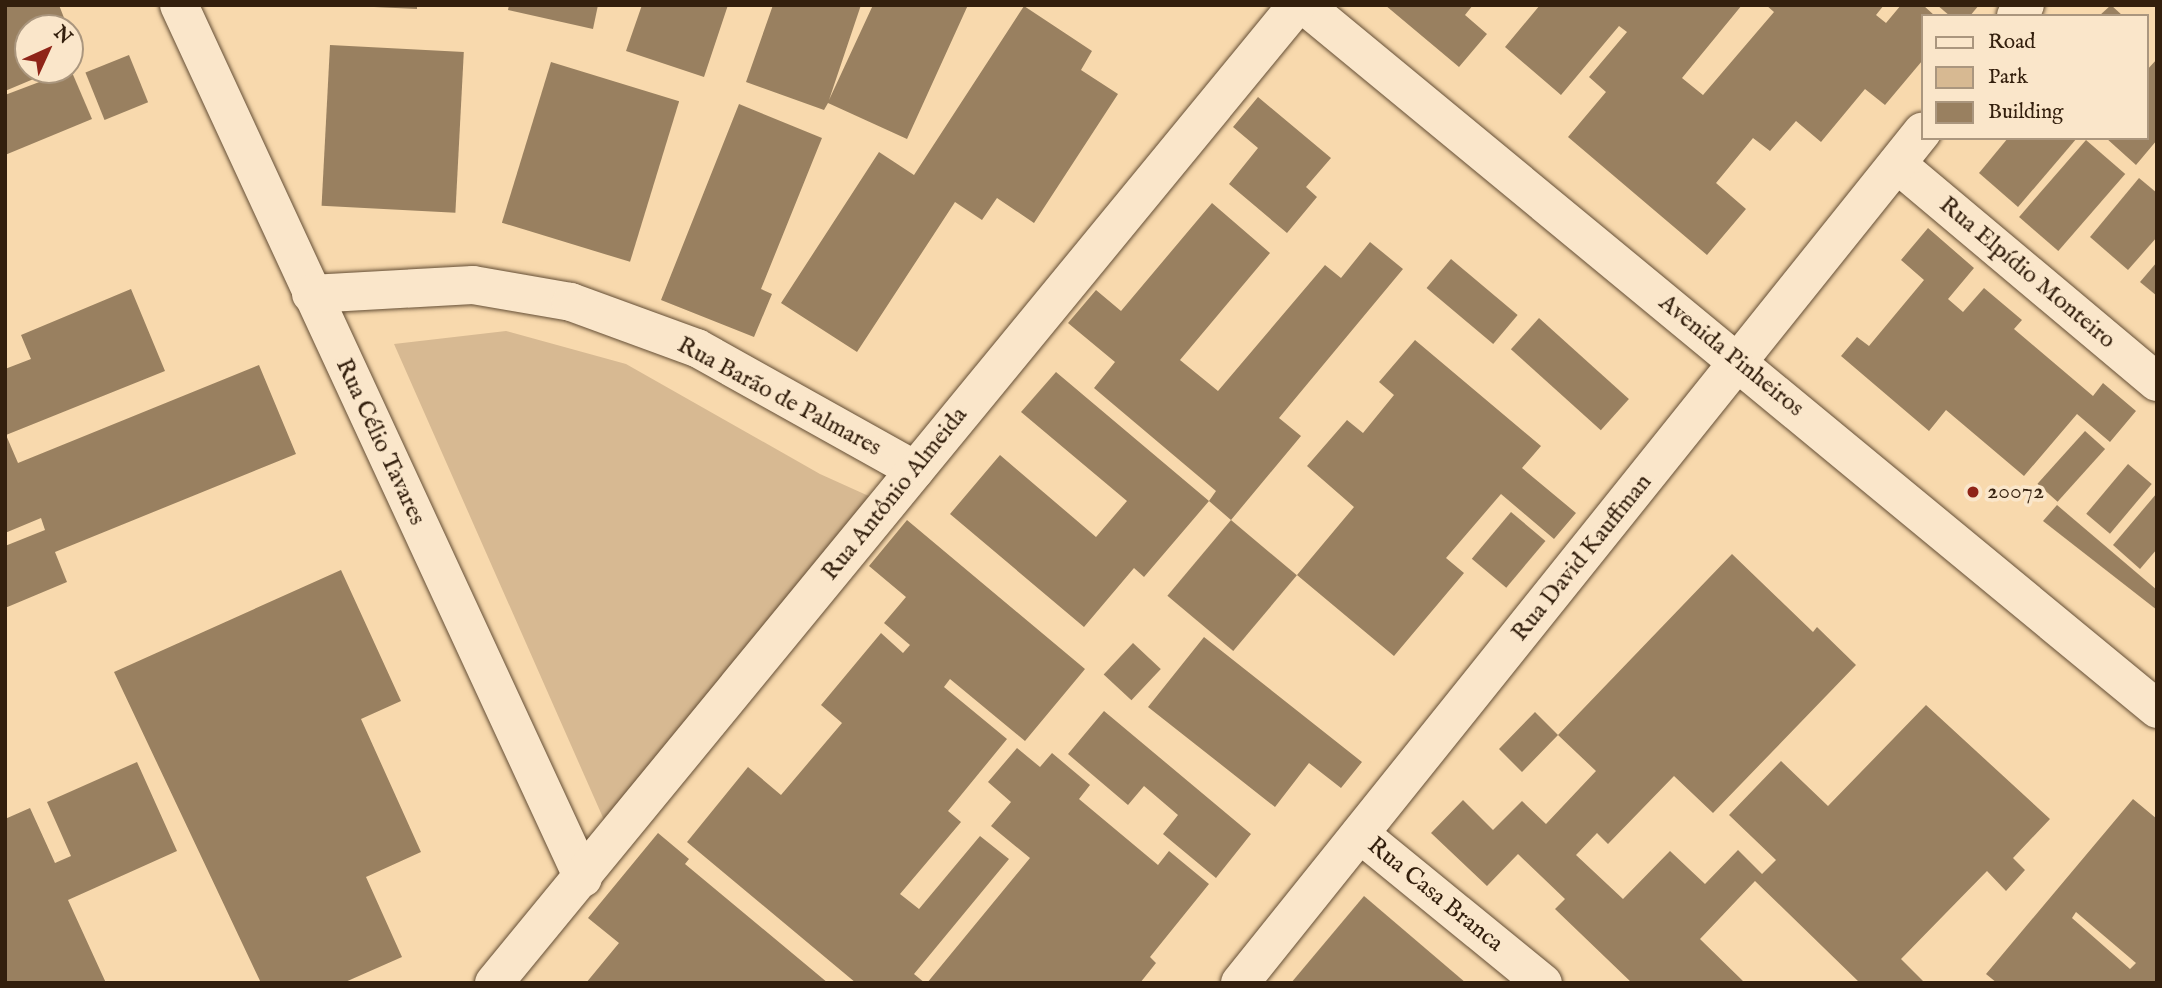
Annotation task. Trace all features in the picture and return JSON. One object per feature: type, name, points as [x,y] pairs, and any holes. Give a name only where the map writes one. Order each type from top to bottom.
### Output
[{"type":"street","name":"Rua Célio Tavares","points":[[180,5],[311,294],[583,878]]},
{"type":"street","name":"Rua Antônio Almeida","points":[[494,983],[583,878],[1297,5]]},
{"type":"street","name":"Avenida Pinheiros","points":[[1304,5],[2157,709]]},
{"type":"street","name":"Rua David Kauffman","points":[[1240,983],[1920,135]]},
{"type":"street","name":"Rua Elpídio Monteiro","points":[[1897,164],[2157,382]]},
{"type":"street","name":"Rua Barão de Palmares","points":[[311,294],[472,285],[570,302],[696,348],[915,470]]},
{"type":"street","name":"Rua Casa Branca","points":[[1360,834],[1543,983]]},
{"type":"green space","points":[[506,331],[626,364],[820,474],[882,502],[608,829],[394,344]]},
{"type":"building","points":[[5,5],[59,5],[63,14],[14,14],[14,84],[22,84],[5,91]]},
{"type":"building","points":[[417,5],[417,9],[374,7]]},
{"type":"building","points":[[509,5],[598,5],[593,29],[508,10]]},
{"type":"building","points":[[642,5],[728,5],[704,77],[626,51]]},
{"type":"building","points":[[773,5],[861,5],[829,100],[873,5],[968,5],[907,139],[828,103],[824,110],[746,82]]},
{"type":"building","points":[[1385,5],[1473,5],[1465,15],[1487,34],[1459,67]]},
{"type":"building","points":[[1540,5],[1742,5],[1682,78],[1703,95],[1774,12],[1766,5],[1884,5],[1876,15],[1886,23],[1901,5],[1923,5],[1933,14],[1920,14],[1920,63],[1885,105],[1865,89],[1821,142],[1796,121],[1770,151],[1753,138],[1716,183],[1746,209],[1707,255],[1568,137],[1606,92],[1589,77],[1627,32],[1619,26],[1561,95],[1505,47]]},
{"type":"building","points":[[1937,5],[1979,5],[1972,14],[1948,14]]},
{"type":"building","points":[[2111,5],[2121,14],[2101,14]]},
{"type":"building","points":[[1024,6],[1092,51],[1081,70],[1118,94],[1034,223],[997,198],[982,220],[955,202],[857,352],[781,303],[879,152],[914,175]]},
{"type":"building","points":[[330,45],[464,52],[455,213],[322,206]]},
{"type":"building","points":[[129,55],[148,102],[105,120],[85,73]]},
{"type":"building","points":[[2157,59],[2157,140],[2136,165],[2108,140],[2148,140],[2148,69]]},
{"type":"building","points":[[551,62],[679,101],[630,262],[502,223]]},
{"type":"building","points":[[34,84],[77,84],[92,119],[5,155],[5,95]]},
{"type":"building","points":[[1258,97],[1331,158],[1306,187],[1317,197],[1287,233],[1229,184],[1258,148],[1233,127]]},
{"type":"building","points":[[739,104],[822,138],[761,289],[772,294],[754,337],[661,300]]},
{"type":"building","points":[[2006,140],[2075,140],[2018,207],[1979,173]]},
{"type":"building","points":[[2086,140],[2125,174],[2058,251],[2019,217]]},
{"type":"building","points":[[2139,178],[2157,193],[2157,237],[2128,270],[2090,237]]},
{"type":"building","points":[[1212,203],[1270,253],[1180,360],[1218,391],[1325,265],[1341,278],[1370,242],[1403,269],[1279,418],[1301,436],[1231,520],[1209,501],[1216,491],[1094,388],[1115,362],[1068,323],[1096,290],[1121,311]]},
{"type":"building","points":[[1928,228],[1974,268],[1948,299],[1963,312],[1984,288],[2022,320],[2014,329],[2093,396],[2103,383],[2136,411],[2110,442],[2077,414],[2024,476],[1946,410],[1929,431],[1841,356],[1857,337],[1869,346],[1924,280],[1901,260]]},
{"type":"building","points":[[1451,259],[1518,315],[1493,344],[1427,288]]},
{"type":"building","points":[[2157,262],[2157,296],[2140,282]]},
{"type":"building","points":[[131,289],[165,371],[6,435],[18,463],[259,365],[296,454],[55,552],[67,582],[5,608],[5,546],[45,530],[41,518],[5,533],[5,369],[31,359],[21,335]]},
{"type":"building","points":[[1539,318],[1629,399],[1601,430],[1511,349]]},
{"type":"building","points":[[1415,340],[1541,446],[1522,468],[1576,513],[1554,539],[1501,494],[1446,558],[1464,573],[1394,656],[1297,575],[1354,507],[1307,466],[1347,420],[1363,433],[1394,395],[1379,382]]},
{"type":"building","points":[[1056,372],[1209,501],[1144,577],[1134,568],[1084,627],[950,514],[1000,455],[1096,537],[1127,501],[1021,412]]},
{"type":"building","points":[[2085,431],[2105,449],[2058,502],[2037,484]]},
{"type":"building","points":[[2128,464],[2152,484],[2110,534],[2086,514]]},
{"type":"building","points":[[2157,493],[2157,549],[2140,569],[2113,545]]},
{"type":"building","points":[[2057,505],[2157,590],[2157,610],[2043,521]]},
{"type":"building","points":[[1511,512],[1545,541],[1506,588],[1472,559]]},
{"type":"building","points":[[907,520],[1085,669],[1025,741],[950,679],[944,687],[1007,739],[948,811],[961,822],[900,894],[919,909],[980,836],[1009,859],[914,974],[925,983],[856,983],[687,842],[748,767],[781,795],[842,723],[821,705],[881,633],[903,653],[910,645],[884,623],[906,597],[869,566]]},
{"type":"building","points":[[1231,520],[1297,575],[1233,651],[1167,596]]},
{"type":"building","points":[[1732,554],[1813,632],[1817,627],[1856,665],[1713,813],[1674,776],[1608,844],[1597,833],[1576,855],[1623,899],[1670,851],[1705,884],[1738,850],[1762,874],[1776,860],[1729,815],[1781,761],[1828,806],[1926,705],[2050,819],[2013,858],[2025,870],[2006,891],[1987,871],[1901,959],[1925,983],[1860,983],[1755,881],[1700,939],[1745,983],[1632,983],[1555,909],[1565,899],[1518,854],[1487,886],[1431,833],[1463,800],[1493,830],[1522,801],[1546,824],[1596,771],[1558,735]]},
{"type":"building","points":[[341,570],[401,701],[361,719],[421,852],[366,877],[402,957],[343,983],[261,983],[114,672]]},
{"type":"building","points":[[1204,637],[1362,762],[1341,788],[1309,763],[1275,807],[1148,707]]},
{"type":"building","points":[[1133,643],[1161,669],[1131,700],[1104,674]]},
{"type":"building","points":[[1104,711],[1251,834],[1216,878],[1163,834],[1178,815],[1144,786],[1128,805],[1068,754]]},
{"type":"building","points":[[1535,712],[1558,735],[1522,772],[1499,749]]},
{"type":"building","points":[[1017,748],[1040,767],[1052,753],[1090,785],[1079,799],[1158,865],[1169,851],[1209,884],[1150,957],[1156,963],[1140,983],[927,983],[1030,858],[991,826],[1011,802],[988,782]]},
{"type":"building","points":[[137,762],[177,851],[68,900],[106,983],[5,983],[5,819],[30,808],[55,863],[71,856],[47,802]]},
{"type":"building","points":[[2133,799],[2157,819],[2157,983],[1997,983],[1986,974]],"holes":[[[2076,912],[2136,963],[2130,969],[2072,918]]]},
{"type":"building","points":[[658,833],[689,859],[685,864],[828,983],[586,983],[619,943],[588,918]]},
{"type":"building","points":[[1364,896],[1466,983],[1291,983]]},
{"type":"place","name":"20072","points":[[1973,492]]}]
